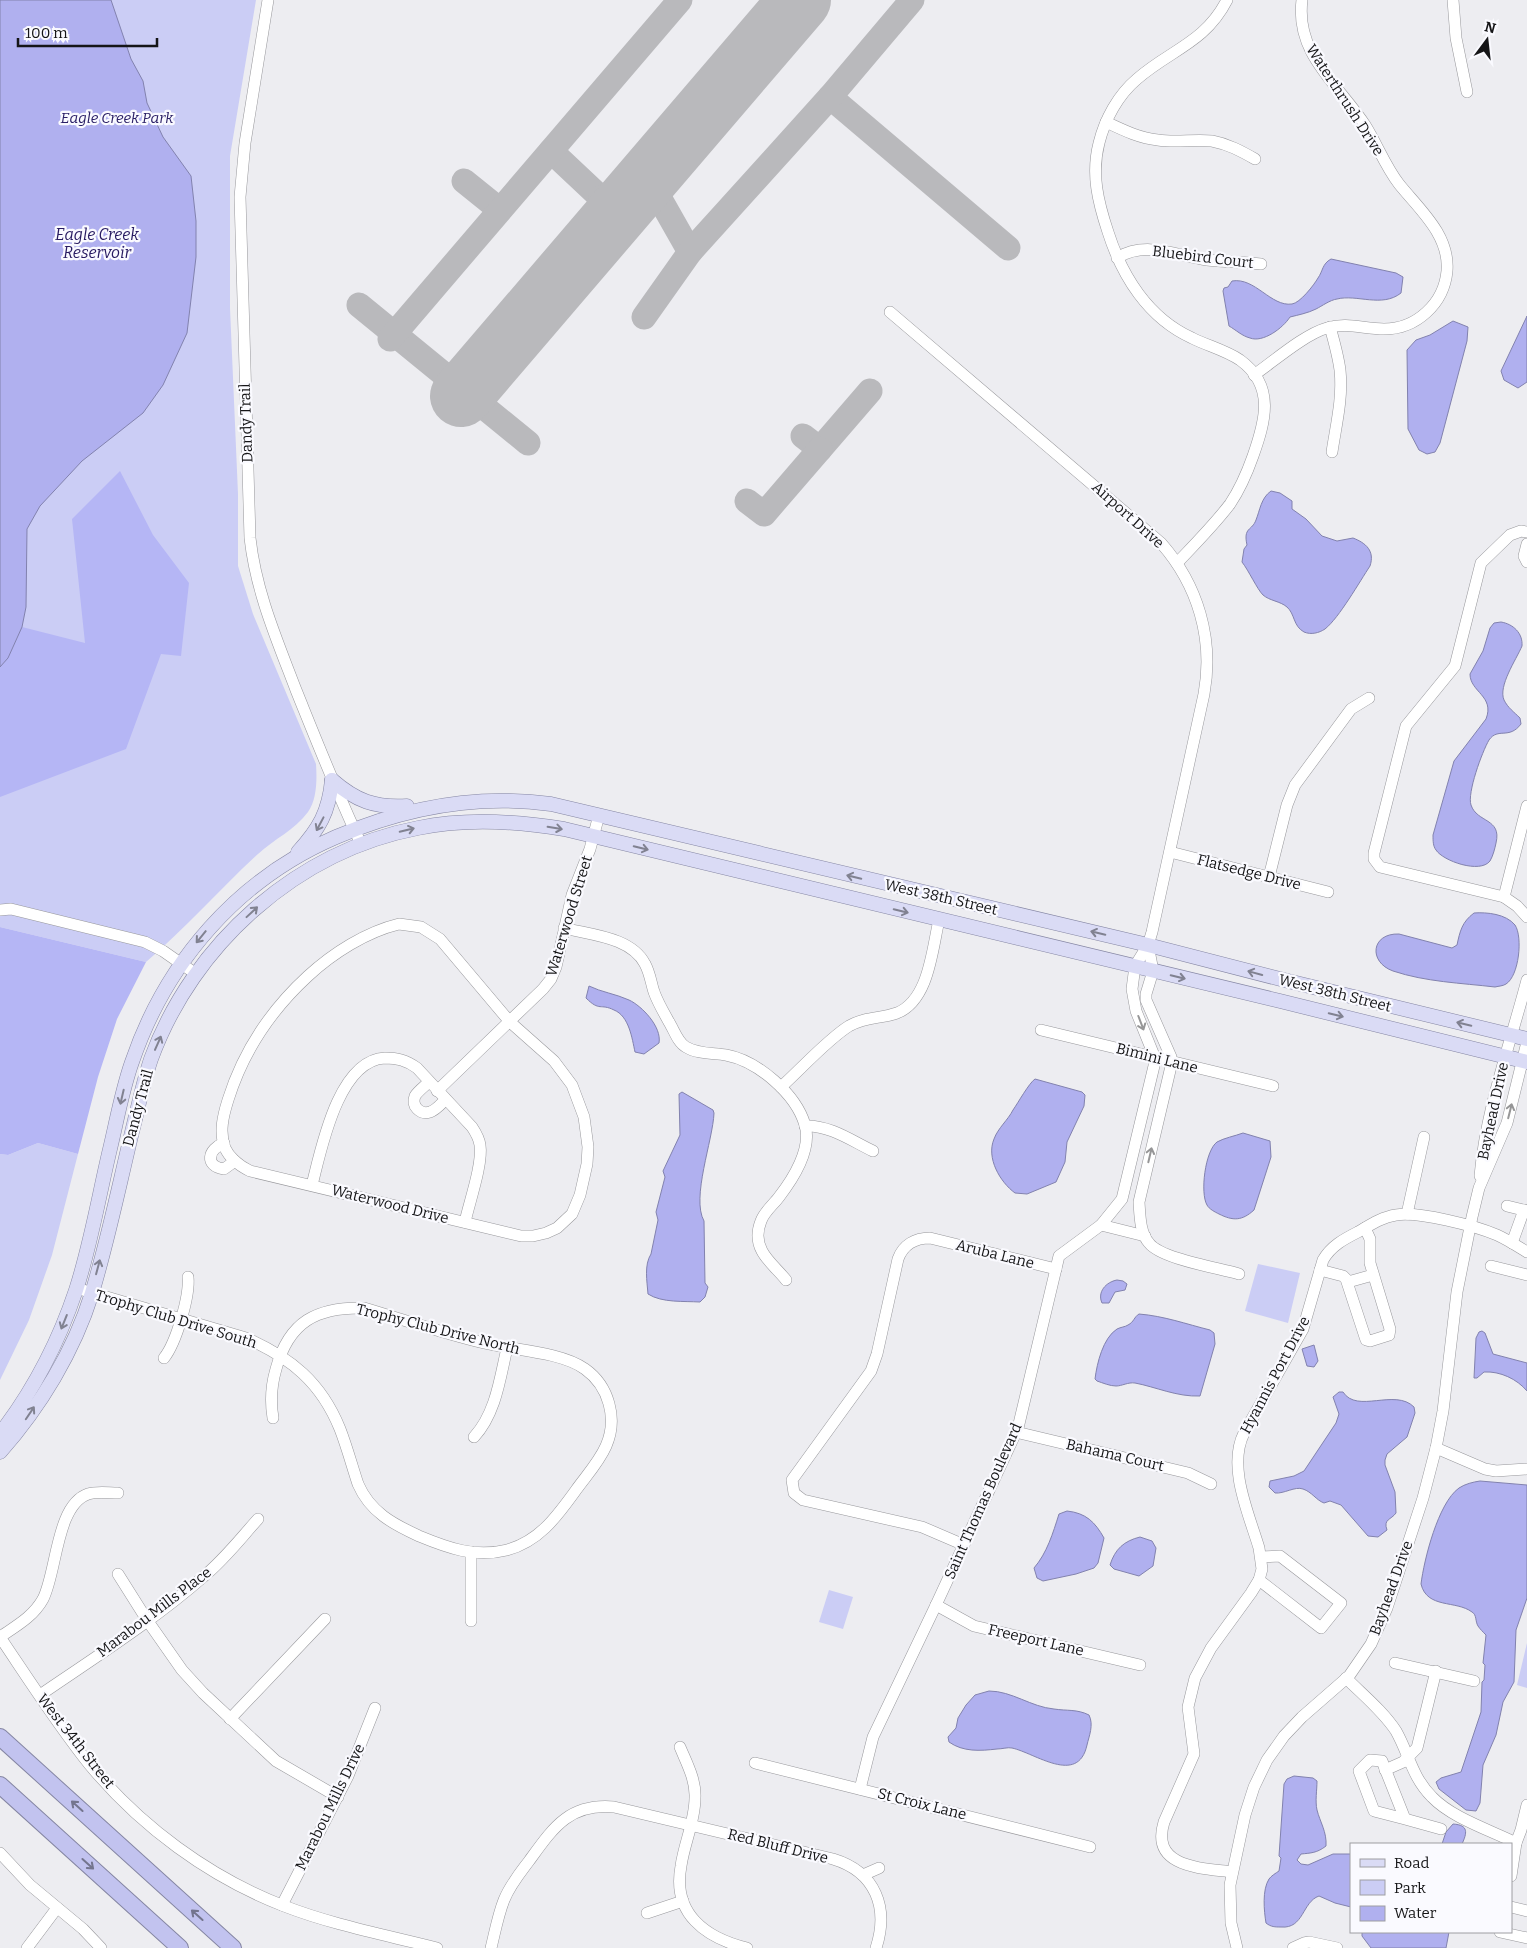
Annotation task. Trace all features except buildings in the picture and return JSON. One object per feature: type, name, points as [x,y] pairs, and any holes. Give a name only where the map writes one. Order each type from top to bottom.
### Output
[{"type":"highway","points":[[0,1737],[233,1948]]},
{"type":"highway","points":[[0,1785],[180,1948]]},
{"type":"main road","points":[[332,780],[358,798],[374,805],[389,807],[442,805]]},
{"type":"main road","points":[[291,860],[322,823],[332,790],[332,780]]},
{"type":"main road","name":"West 38th Street","points":[[354,829],[392,816],[442,805],[499,801],[536,802],[599,815],[959,902],[1148,945],[1527,1040]]},
{"type":"main road","name":"West 38th Street","points":[[361,844],[421,827],[475,822],[532,824],[594,836],[1524,1061]]},
{"type":"main road","name":"Dandy Trail","points":[[0,1434],[24,1399],[62,1327],[76,1288],[131,1064],[153,1012],[181,964],[208,929],[234,902],[291,860],[354,829]]},
{"type":"main road","name":"Dandy Trail","points":[[0,1452],[22,1424],[59,1368],[74,1336],[92,1292],[150,1062],[166,1025],[196,974],[221,942],[266,899],[309,870],[361,844]]},
{"type":"street","name":"Dandy Trail","points":[[268,0],[245,143],[240,197],[250,538],[256,576],[266,612],[332,780],[361,844]]},
{"type":"street","points":[[1177,563],[1222,513],[1235,495],[1245,476],[1261,433],[1265,416],[1263,394],[1254,375],[1241,361],[1232,355],[1193,339],[1161,318],[1134,289],[1117,258],[1101,213],[1096,182],[1097,152],[1106,122],[1114,106],[1131,85],[1147,71],[1198,37],[1214,20],[1227,0]]},
{"type":"street","name":"Waterthrush Drive","points":[[1254,375],[1312,335],[1330,327],[1342,325],[1381,329],[1394,328],[1415,321],[1432,308],[1441,293],[1447,277],[1447,260],[1443,242],[1432,224],[1398,183],[1359,116],[1313,57],[1304,32],[1302,0]]},
{"type":"street","points":[[1453,0],[1456,38],[1467,92]]},
{"type":"street","points":[[1106,122],[1129,133],[1155,140],[1221,143],[1236,148],[1255,159]]},
{"type":"street","name":"Bluebird Court","points":[[1117,258],[1130,252],[1152,249],[1206,260],[1261,264]]},
{"type":"street","name":"Airport Drive","points":[[890,312],[1161,543],[1188,581],[1199,606],[1205,631],[1208,659],[1204,694],[1148,945]]},
{"type":"street","points":[[1330,327],[1338,356],[1341,388],[1332,452]]},
{"type":"street","points":[[1527,532],[1520,531],[1510,534],[1481,563],[1455,666],[1406,726],[1374,853],[1374,859],[1380,867],[1504,898],[1517,906],[1527,917]]},
{"type":"street","points":[[1527,544],[1524,556],[1527,562]]},
{"type":"street","points":[[1269,877],[1287,805],[1295,785],[1351,709],[1369,698]]},
{"type":"street","points":[[1504,898],[1527,806]]},
{"type":"street","name":"Waterwood Street","points":[[445,1100],[429,1112],[421,1112],[416,1108],[414,1102],[415,1096],[433,1087],[510,1022],[551,979],[557,964],[572,895],[594,836],[599,815]]},
{"type":"street","name":"Flatsedge Drive","points":[[1170,852],[1328,892]]},
{"type":"street","points":[[0,910],[11,910],[145,942],[196,974]]},
{"type":"street","points":[[781,1087],[848,1027],[865,1019],[894,1014],[907,1008],[915,1000],[923,988],[939,920]]},
{"type":"street","name":"Waterwood Drive","points":[[404,924],[421,927],[429,931],[440,939],[510,1022],[545,1052],[560,1068],[576,1093],[584,1117],[588,1138],[588,1156],[580,1195],[572,1214],[557,1228],[546,1233],[525,1236],[250,1171],[229,1152],[222,1129],[224,1115],[243,1062],[262,1029],[294,990],[334,956],[352,944],[382,929],[404,924]]},
{"type":"street","points":[[564,928],[620,942],[636,952],[648,970],[656,999],[684,1046],[697,1052],[727,1055],[751,1064],[764,1072],[781,1087],[796,1107],[806,1126],[806,1145],[785,1189],[762,1218],[758,1240],[762,1250],[786,1280]]},
{"type":"street","points":[[1148,945],[1135,966],[1132,989],[1136,1011],[1155,1058]]},
{"type":"street","points":[[1148,945],[1153,971],[1146,1000],[1172,1062],[1139,1202],[1141,1226],[1148,1243],[1166,1255],[1240,1274]]},
{"type":"street","name":"Bayhead Drive","points":[[1237,1948],[1230,1906],[1232,1872],[1248,1803],[1254,1787],[1267,1760],[1290,1729],[1346,1678],[1367,1651],[1384,1616],[1423,1498],[1436,1448],[1447,1390],[1458,1285],[1479,1188],[1483,1148],[1505,1057],[1527,980]]},
{"type":"street","name":"Bimini Lane","points":[[1041,1030],[1273,1086]]},
{"type":"street","name":"Bayhead Drive","points":[[1479,1188],[1507,1123],[1524,1061],[1527,1040]]},
{"type":"street","points":[[312,1185],[325,1133],[332,1114],[346,1087],[363,1067],[381,1058],[398,1058],[417,1068],[472,1127],[480,1144],[479,1159],[465,1222]]},
{"type":"street","name":"Saint Thomas Boulevard","points":[[860,1789],[873,1737],[1016,1432],[1059,1256],[1101,1225],[1122,1199],[1155,1058]]},
{"type":"street","points":[[806,1126],[830,1130],[873,1151]]},
{"type":"street","points":[[1407,1214],[1424,1137]]},
{"type":"street","points":[[1122,1199],[1139,1202]]},
{"type":"street","points":[[1507,1206],[1525,1211],[1512,1243]]},
{"type":"street","name":"Hyannis Port Drive","points":[[1232,1872],[1186,1866],[1171,1858],[1164,1847],[1161,1830],[1194,1754],[1188,1708],[1195,1678],[1210,1648],[1259,1580],[1262,1569],[1261,1557],[1237,1470],[1238,1449],[1244,1433],[1303,1329],[1323,1260],[1338,1243],[1365,1228],[1384,1218],[1407,1214],[1470,1226],[1495,1234],[1527,1252]]},
{"type":"street","points":[[1101,1225],[1145,1236]]},
{"type":"street","points":[[1320,1270],[1343,1276],[1348,1282],[1364,1337],[1370,1341],[1389,1335],[1391,1331],[1369,1259],[1370,1239],[1365,1228]]},
{"type":"street","name":"Aruba Lane","points":[[964,1545],[922,1527],[803,1500],[793,1490],[792,1482],[794,1476],[871,1371],[877,1354],[900,1255],[905,1247],[913,1241],[923,1238],[934,1239],[1056,1269]]},
{"type":"street","points":[[1491,1266],[1527,1275]]},
{"type":"street","points":[[1348,1282],[1373,1275]]},
{"type":"street","points":[[164,1358],[172,1346],[180,1319],[187,1294],[188,1277]]},
{"type":"street","name":"Trophy Club Drive South","points":[[76,1288],[246,1338],[271,1349],[293,1364],[310,1381],[331,1410],[340,1429],[358,1484],[374,1509],[399,1527],[449,1548],[492,1553],[525,1543],[540,1534],[556,1517],[605,1447]]},
{"type":"street","name":"Trophy Club Drive North","points":[[273,1418],[271,1391],[280,1355],[290,1336],[306,1321],[328,1310],[349,1307],[364,1308],[482,1342],[568,1360],[580,1365],[593,1375],[604,1389],[610,1409],[611,1430],[605,1447]]},
{"type":"street","points":[[474,1437],[486,1421],[492,1408],[507,1348]]},
{"type":"street","name":"Bahama Court","points":[[1016,1432],[1188,1473],[1211,1484]]},
{"type":"street","points":[[1436,1448],[1485,1469],[1503,1471],[1527,1468]]},
{"type":"street","points":[[0,1637],[29,1618],[42,1600],[66,1516],[73,1504],[82,1497],[94,1492],[118,1494]]},
{"type":"street","name":"Marabou Mills Place","points":[[40,1696],[204,1577],[258,1519]]},
{"type":"street","points":[[471,1552],[471,1621]]},
{"type":"street","points":[[1259,1580],[1322,1628],[1341,1603],[1280,1556],[1261,1557]]},
{"type":"street","points":[[118,1574],[182,1670],[230,1719],[282,1766],[338,1797]]},
{"type":"street","name":"Freeport Lane","points":[[936,1605],[974,1626],[1140,1665]]},
{"type":"street","points":[[230,1719],[325,1619]]},
{"type":"street","name":"West 34th Street","points":[[0,1637],[91,1766],[152,1827],[185,1852],[248,1890],[282,1905],[332,1922],[437,1948]]},
{"type":"street","points":[[1395,1662],[1474,1681]]},
{"type":"street","points":[[1385,1770],[1403,1762],[1417,1748],[1436,1672]]},
{"type":"street","points":[[1346,1678],[1388,1720],[1398,1736],[1421,1785],[1439,1804],[1516,1843]]},
{"type":"street","name":"Marabou Mills Drive","points":[[282,1905],[338,1797],[375,1708]]},
{"type":"street","points":[[680,1747],[695,1788],[695,1804],[680,1870],[683,1901],[691,1917],[703,1930],[727,1943],[747,1948]]},
{"type":"street","points":[[1405,1819],[1382,1761],[1370,1760],[1359,1772],[1374,1812],[1440,1829]]},
{"type":"street","name":"St Croix Lane","points":[[755,1763],[1090,1847]]},
{"type":"street","points":[[1512,1869],[1516,1843],[1527,1805]]},
{"type":"street","name":"Red Bluff Drive","points":[[491,1948],[501,1909],[508,1891],[551,1831],[567,1816],[588,1808],[610,1806],[840,1861],[863,1875]]},
{"type":"street","points":[[0,1853],[30,1885],[83,1929],[101,1948]]},
{"type":"street","points":[[876,1948],[882,1927],[880,1908],[872,1887],[863,1875],[879,1868]]},
{"type":"street","points":[[648,1913],[683,1901]]},
{"type":"street","points":[[1512,1907],[1527,1911]]},
{"type":"street","points":[[27,1948],[57,1908]]},
{"type":"street","points":[[1504,1933],[1527,1938]]},
{"type":"street","points":[[1293,1948],[1309,1942],[1337,1948]]},
{"type":"green space","name":"Eagle Creek Park","points":[[0,0],[256,0],[230,156],[230,308],[238,494],[238,566],[253,614],[316,764],[316,789],[311,807],[303,818],[258,854],[146,962],[0,927]]},
{"type":"green space","points":[[38,1143],[78,1154],[52,1255],[29,1320],[0,1380],[0,1154],[8,1155]]},
{"type":"green space","points":[[1258,1264],[1300,1273],[1288,1323],[1245,1311]]},
{"type":"green space","points":[[829,1590],[853,1597],[843,1629],[819,1622]]},
{"type":"green space","points":[[1527,1643],[1527,1688],[1517,1685]]},
{"type":"shaded area","points":[[120,471],[153,535],[189,583],[181,656],[161,654],[126,749],[0,797],[0,667],[8,658],[22,627],[85,643],[72,519]]},
{"type":"shaded area","points":[[0,927],[146,962],[117,1019],[98,1077],[78,1154],[38,1143],[8,1155],[0,1154]]},
{"type":"water","name":"Eagle Creek Reservoir","points":[[0,0],[111,0],[131,59],[143,81],[147,103],[163,137],[191,176],[196,221],[196,257],[187,333],[163,385],[143,413],[82,461],[40,506],[27,529],[26,607],[22,627],[8,658],[0,667]]},
{"type":"water","points":[[1331,259],[1396,273],[1403,277],[1401,293],[1386,300],[1345,298],[1334,300],[1303,314],[1290,317],[1278,330],[1261,338],[1247,337],[1229,326],[1223,291],[1232,281],[1248,283],[1277,301],[1284,304],[1292,304],[1306,293],[1320,275],[1324,265]]},
{"type":"water","points":[[1527,316],[1527,382],[1518,388],[1504,380],[1501,371]]},
{"type":"water","points":[[1453,321],[1468,327],[1467,341],[1440,443],[1435,452],[1427,454],[1419,450],[1408,429],[1407,350],[1416,340],[1430,335]]},
{"type":"water","points":[[1271,491],[1280,493],[1292,501],[1292,509],[1306,519],[1322,536],[1337,541],[1353,538],[1362,542],[1370,552],[1370,566],[1349,599],[1331,624],[1318,632],[1304,632],[1298,627],[1287,607],[1263,595],[1242,562],[1244,549],[1247,545],[1247,532],[1254,523],[1263,501]]},
{"type":"water","points":[[1501,622],[1516,630],[1522,641],[1522,646],[1503,688],[1504,700],[1520,718],[1521,724],[1517,729],[1508,733],[1492,736],[1479,763],[1471,791],[1471,805],[1478,815],[1492,825],[1497,835],[1490,861],[1485,865],[1470,866],[1454,862],[1440,854],[1434,847],[1433,835],[1454,761],[1486,719],[1488,711],[1485,699],[1471,680],[1470,674],[1483,651],[1490,628],[1494,623]]},
{"type":"water","points":[[1474,913],[1490,913],[1502,916],[1515,925],[1519,938],[1517,965],[1510,980],[1505,985],[1495,987],[1418,978],[1393,971],[1379,961],[1376,949],[1378,943],[1390,935],[1399,934],[1452,948],[1457,945],[1464,923]]},
{"type":"water","points":[[589,986],[624,998],[640,1007],[654,1024],[659,1037],[659,1043],[644,1054],[635,1052],[629,1028],[623,1017],[614,1010],[597,1006],[586,998]]},
{"type":"water","points":[[1035,1079],[1082,1092],[1085,1095],[1084,1106],[1067,1142],[1065,1162],[1056,1182],[1027,1194],[1015,1193],[1004,1183],[996,1169],[993,1162],[992,1146],[998,1131]]},
{"type":"water","points":[[682,1092],[713,1110],[714,1113],[701,1184],[700,1198],[704,1221],[705,1283],[708,1287],[705,1297],[700,1302],[660,1299],[648,1294],[646,1273],[658,1220],[656,1212],[665,1177],[663,1171],[680,1135],[679,1094]]},
{"type":"water","points":[[1243,1133],[1270,1141],[1271,1157],[1254,1210],[1241,1218],[1233,1219],[1216,1212],[1207,1205],[1204,1191],[1205,1172],[1209,1154],[1217,1142]]},
{"type":"water","points":[[1117,1280],[1127,1284],[1125,1290],[1115,1292],[1109,1303],[1102,1303],[1102,1291],[1106,1285]]},
{"type":"water","points":[[1139,1314],[1175,1320],[1210,1330],[1214,1333],[1215,1344],[1200,1396],[1175,1393],[1135,1383],[1111,1386],[1095,1379],[1099,1359],[1108,1338],[1117,1329],[1130,1324]]},
{"type":"water","points":[[1479,1332],[1485,1333],[1493,1354],[1527,1363],[1527,1391],[1513,1379],[1502,1374],[1484,1372],[1477,1378],[1474,1378],[1476,1338]]},
{"type":"water","points":[[1314,1345],[1318,1361],[1314,1367],[1307,1366],[1302,1349]]},
{"type":"water","points":[[1339,1392],[1343,1392],[1349,1398],[1357,1401],[1397,1400],[1406,1402],[1414,1407],[1415,1413],[1407,1437],[1387,1454],[1385,1460],[1395,1492],[1396,1513],[1387,1522],[1387,1530],[1378,1537],[1368,1536],[1341,1505],[1330,1501],[1324,1503],[1300,1488],[1275,1493],[1269,1487],[1270,1481],[1294,1476],[1304,1471],[1336,1423],[1339,1414],[1333,1397]]},
{"type":"water","points":[[1480,1481],[1527,1485],[1527,1598],[1516,1630],[1514,1682],[1503,1702],[1496,1735],[1483,1765],[1480,1803],[1476,1811],[1466,1810],[1439,1789],[1436,1782],[1441,1778],[1461,1772],[1481,1712],[1486,1635],[1478,1626],[1475,1615],[1472,1612],[1465,1608],[1436,1601],[1424,1592],[1421,1584],[1433,1533],[1451,1495],[1464,1485]]},
{"type":"water","points":[[1067,1511],[1085,1516],[1097,1527],[1104,1538],[1098,1563],[1094,1568],[1076,1574],[1043,1581],[1037,1578],[1034,1568],[1046,1549],[1059,1514]]},
{"type":"water","points":[[1140,1537],[1152,1541],[1156,1548],[1153,1566],[1139,1576],[1114,1569],[1110,1565],[1117,1550],[1125,1543]]},
{"type":"water","points":[[989,1691],[1006,1694],[1046,1708],[1076,1711],[1089,1715],[1091,1730],[1082,1757],[1075,1763],[1055,1764],[1012,1748],[972,1750],[960,1748],[949,1742],[948,1737],[956,1728],[958,1718],[966,1705],[975,1695]]},
{"type":"water","points":[[1294,1776],[1313,1778],[1317,1781],[1316,1807],[1326,1841],[1326,1846],[1323,1848],[1301,1854],[1297,1860],[1301,1864],[1308,1865],[1333,1854],[1350,1854],[1350,1907],[1319,1896],[1313,1899],[1299,1920],[1294,1924],[1275,1927],[1266,1923],[1264,1895],[1269,1879],[1279,1871],[1284,1784],[1287,1779]]},
{"type":"water","points":[[1453,1824],[1462,1826],[1466,1833],[1462,1843],[1442,1843],[1446,1832]]},
{"type":"water","points":[[1362,1933],[1449,1933],[1446,1948],[1371,1948],[1362,1936]]},
{"type":"taxiway","points":[[390,339],[680,0]]},
{"type":"taxiway","points":[[644,317],[690,252],[830,97],[912,0]]},
{"type":"taxiway","points":[[830,97],[1008,248]]},
{"type":"taxiway","points":[[551,151],[601,198],[606,211],[601,233]]},
{"type":"taxiway","points":[[648,178],[690,252]]},
{"type":"taxiway","points":[[464,181],[500,210]]},
{"type":"taxiway","points":[[601,198],[625,196],[638,189]]},
{"type":"taxiway","points":[[359,305],[528,443]]},
{"type":"taxiway","points":[[803,436],[820,449],[870,391]]},
{"type":"taxiway","points":[[747,501],[764,514],[820,449]]},
{"type":"runway","points":[[461,396],[800,0]]}]
